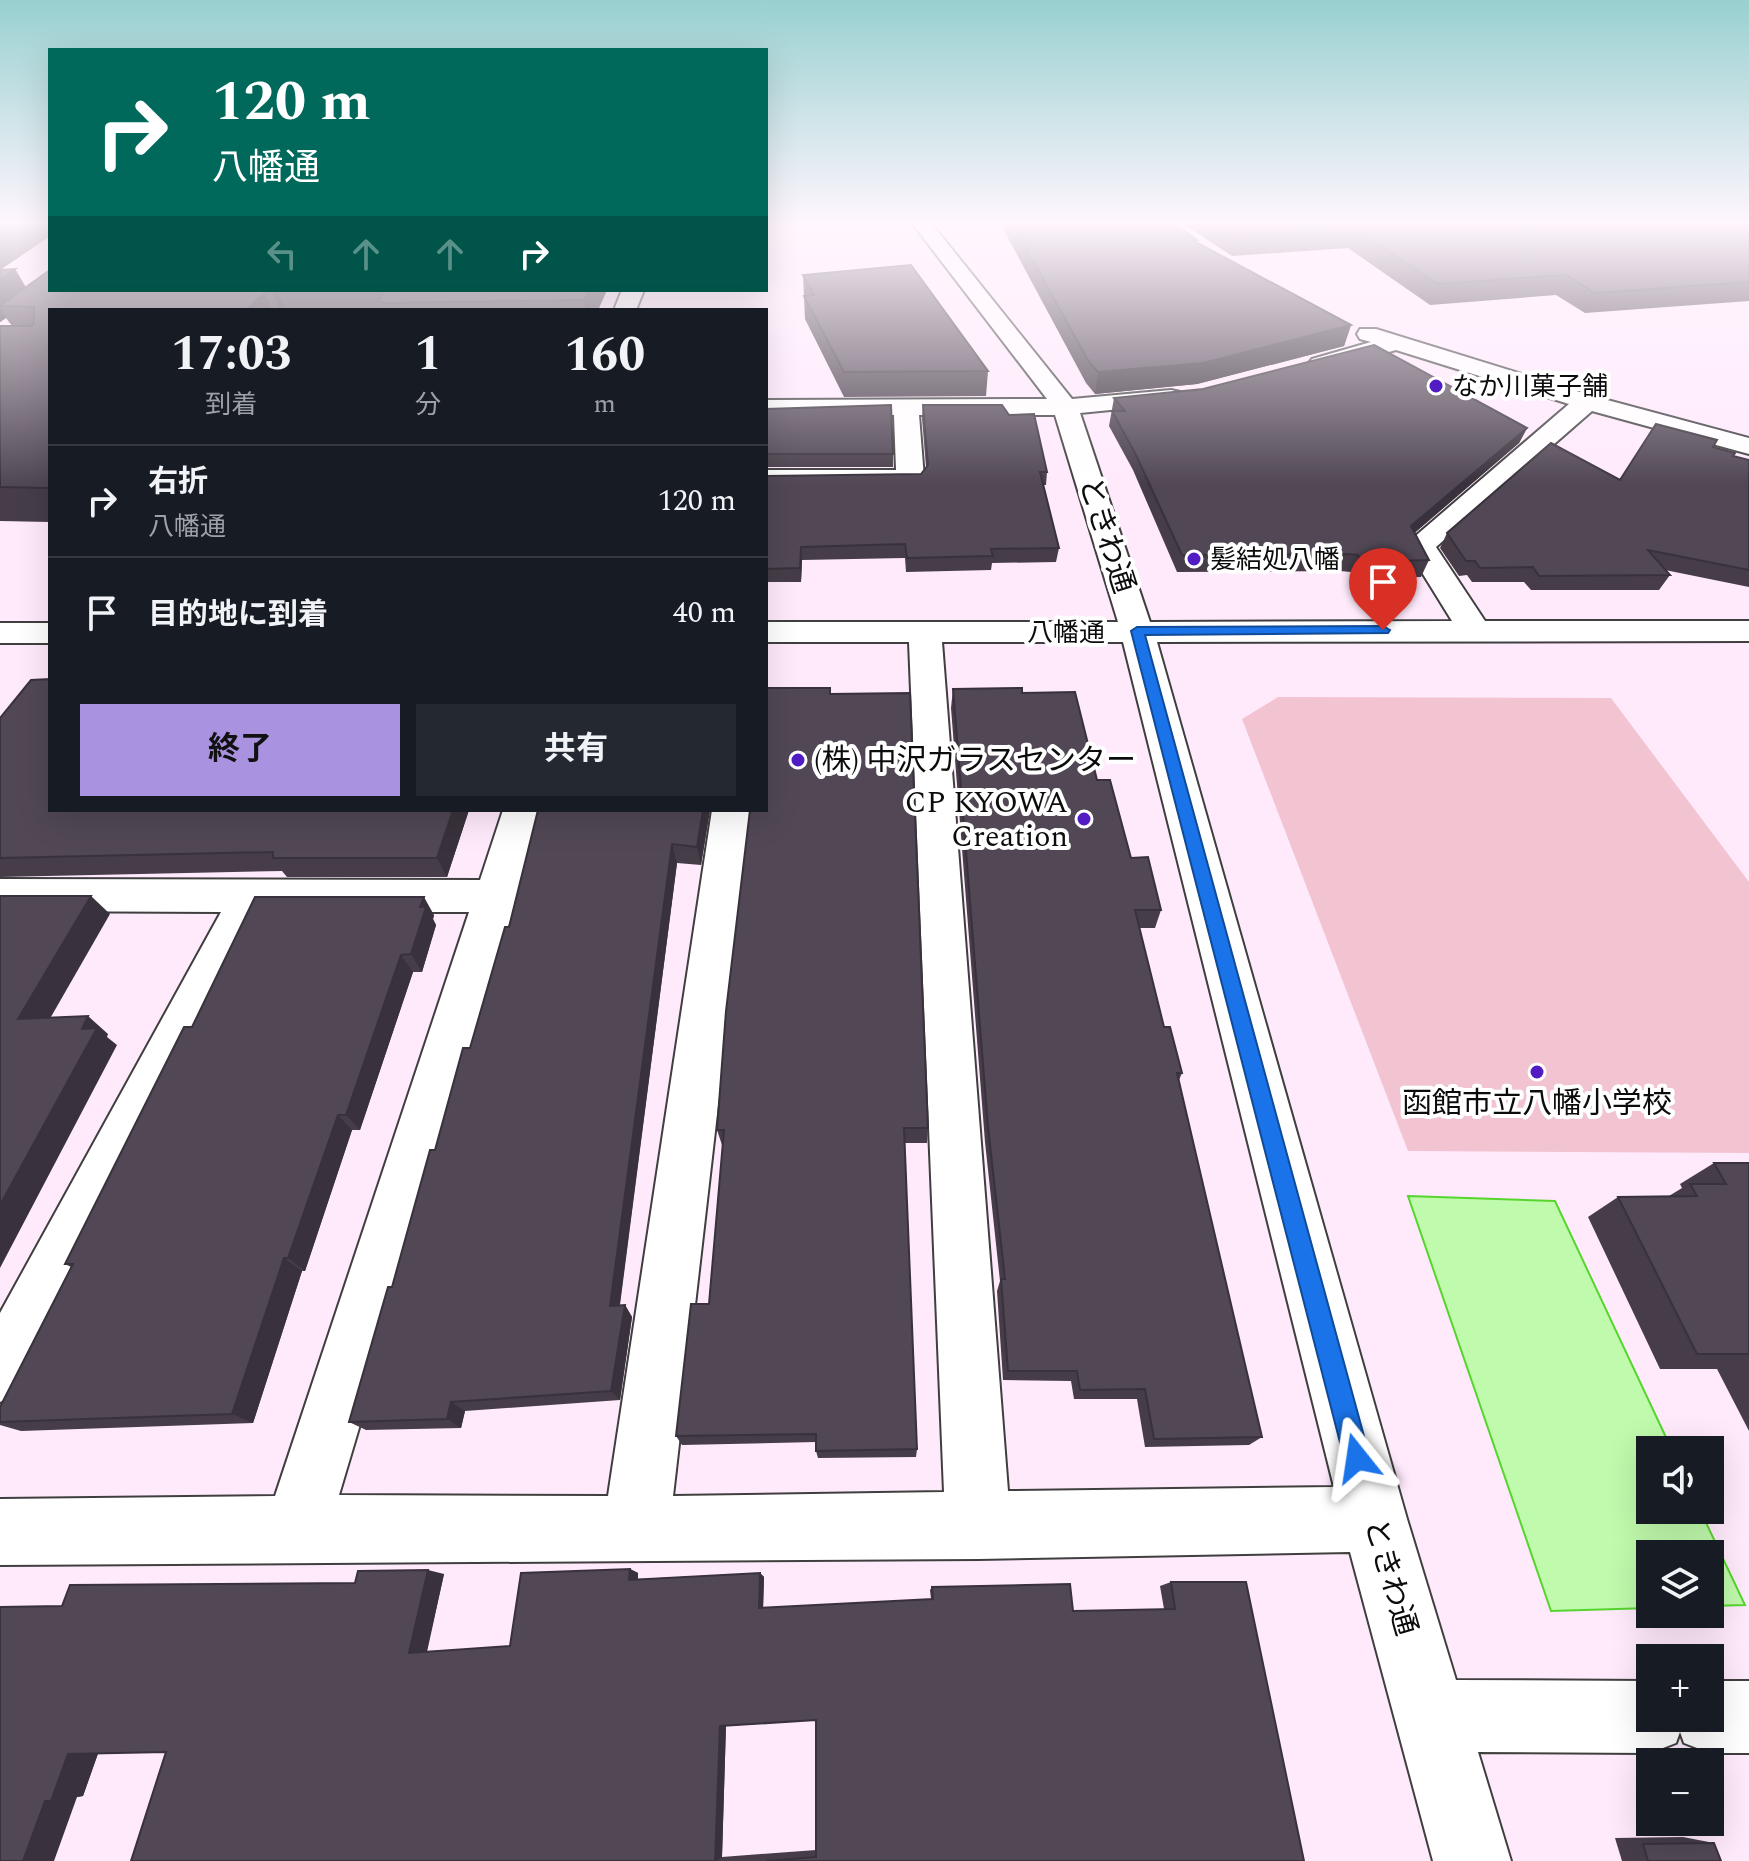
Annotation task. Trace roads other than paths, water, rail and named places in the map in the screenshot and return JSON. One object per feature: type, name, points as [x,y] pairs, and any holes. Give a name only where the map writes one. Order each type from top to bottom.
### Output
[{"type":"street","name":"ときわ通","points":[[991,310],[1065,407],[1137,631],[1374,1519],[1472,1861]]},
{"type":"street","points":[[1341,325],[1587,402],[1749,446]]},
{"type":"street","points":[[1300,369],[1395,343]]},
{"type":"street","points":[[768,408],[1065,407],[1198,394]]},
{"type":"street","points":[[1474,630],[1420,545],[1587,402]]},
{"type":"street","points":[[768,478],[910,478],[906,408]]},
{"type":"street","name":"八幡通","points":[[768,632],[1749,631]]},
{"type":"street","points":[[5,639],[48,633]]},
{"type":"street","points":[[925,633],[978,1526]]},
{"type":"street","points":[[297,1528],[522,812]]},
{"type":"street","points":[[636,1529],[732,812]]},
{"type":"street","points":[[8,906],[251,897],[496,896]]},
{"type":"street","points":[[0,1372],[251,897]]},
{"type":"street","points":[[0,1532],[978,1526],[1374,1519]]},
{"type":"street","points":[[1432,1716],[1636,1717]]},
{"type":"street","points":[[1724,1717],[1749,1717]]},
{"type":"place","name":"なか川菓子舗","points":[[1436,386]]},
{"type":"place","name":"髪結処八幡","points":[[1194,559]]},
{"type":"place","name":"(株) 中沢ガラスセンター","points":[[798,760]]},
{"type":"place","name":"CP KYOWA Creation","points":[[1084,819]]},
{"type":"place","name":"函館市立八幡小学校","points":[[1537,1072]]}]
